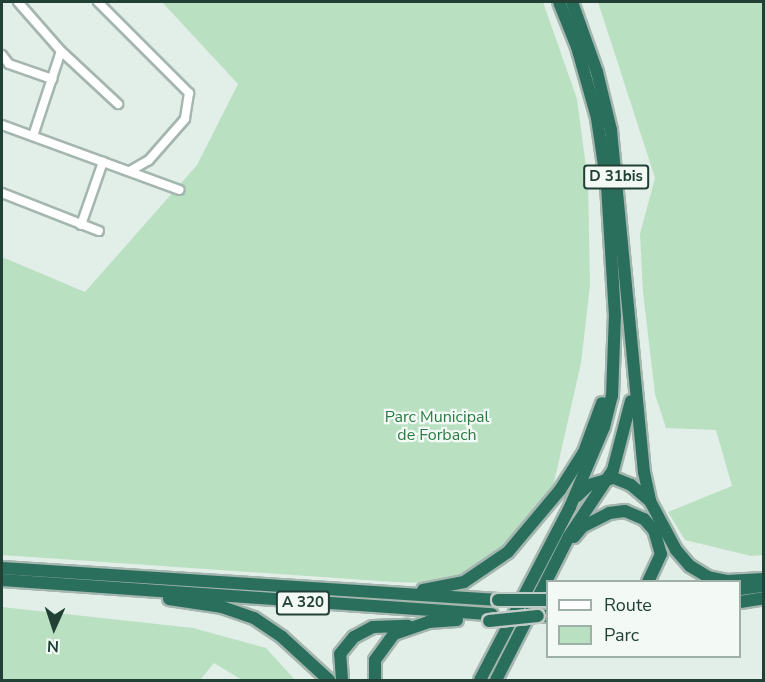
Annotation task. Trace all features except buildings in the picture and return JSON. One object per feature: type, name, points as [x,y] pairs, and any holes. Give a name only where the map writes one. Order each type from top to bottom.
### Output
[{"type":"highway","name":"D 31bis","points":[[480,681],[490,657],[570,507],[604,427],[612,396],[615,316],[607,186],[597,118],[560,2]]},
{"type":"highway","name":"D 31bis","points":[[546,580],[580,517],[609,478],[631,412],[632,357],[611,130],[597,72],[572,2]]},
{"type":"highway","points":[[379,594],[464,582],[482,574],[516,543],[560,490],[584,452],[608,381],[615,316]]},
{"type":"highway","points":[[632,357],[650,501],[676,550],[690,566],[708,577],[722,580]]},
{"type":"highway","points":[[570,507],[589,485],[609,478],[631,485],[650,501]]},
{"type":"highway","points":[[558,557],[582,527],[609,513],[626,511],[644,519],[659,542],[657,570],[650,580]]},
{"type":"highway","name":"A 320","points":[[2,568],[379,594],[546,600]]},
{"type":"highway","points":[[741,580],[764,579]]},
{"type":"highway","name":"A 320","points":[[2,580],[490,618]]},
{"type":"highway","name":"D 31bis","points":[[496,681],[546,581]]},
{"type":"highway","points":[[741,589],[764,586]]},
{"type":"highway","points":[[115,588],[222,607],[254,618],[282,637],[329,681]]},
{"type":"highway","points":[[741,602],[764,598]]},
{"type":"highway","points":[[342,681],[340,654],[354,637],[373,627],[410,626],[448,620],[543,616]]},
{"type":"highway","points":[[375,681],[375,660],[383,644],[410,626]]},
{"type":"highway","points":[[474,681],[490,657]]},
{"type":"street","points":[[18,2],[61,51],[118,104]]},
{"type":"street","points":[[98,2],[189,93],[185,119],[149,160],[130,171]]},
{"type":"street","points":[[33,136],[61,51]]},
{"type":"street","points":[[2,55],[9,64],[52,80]]},
{"type":"street","points":[[2,125],[180,190]]},
{"type":"street","points":[[81,225],[103,162]]},
{"type":"street","points":[[2,193],[99,231]]},
{"type":"green space","name":"Parc Municipal de Forbach","points":[[162,2],[543,2],[577,99],[588,182],[590,285],[581,363],[553,487],[510,542],[479,571],[426,583],[394,582],[2,555],[2,257],[85,292],[197,165],[238,84]]},
{"type":"green space","points":[[598,2],[763,2],[763,555],[751,556],[685,540],[668,512],[732,486],[716,430],[666,428],[655,394],[643,292],[640,234],[655,178]]},
{"type":"green space","points":[[2,607],[193,628],[266,648],[295,680],[242,680],[214,663],[200,680],[3,680]]}]
